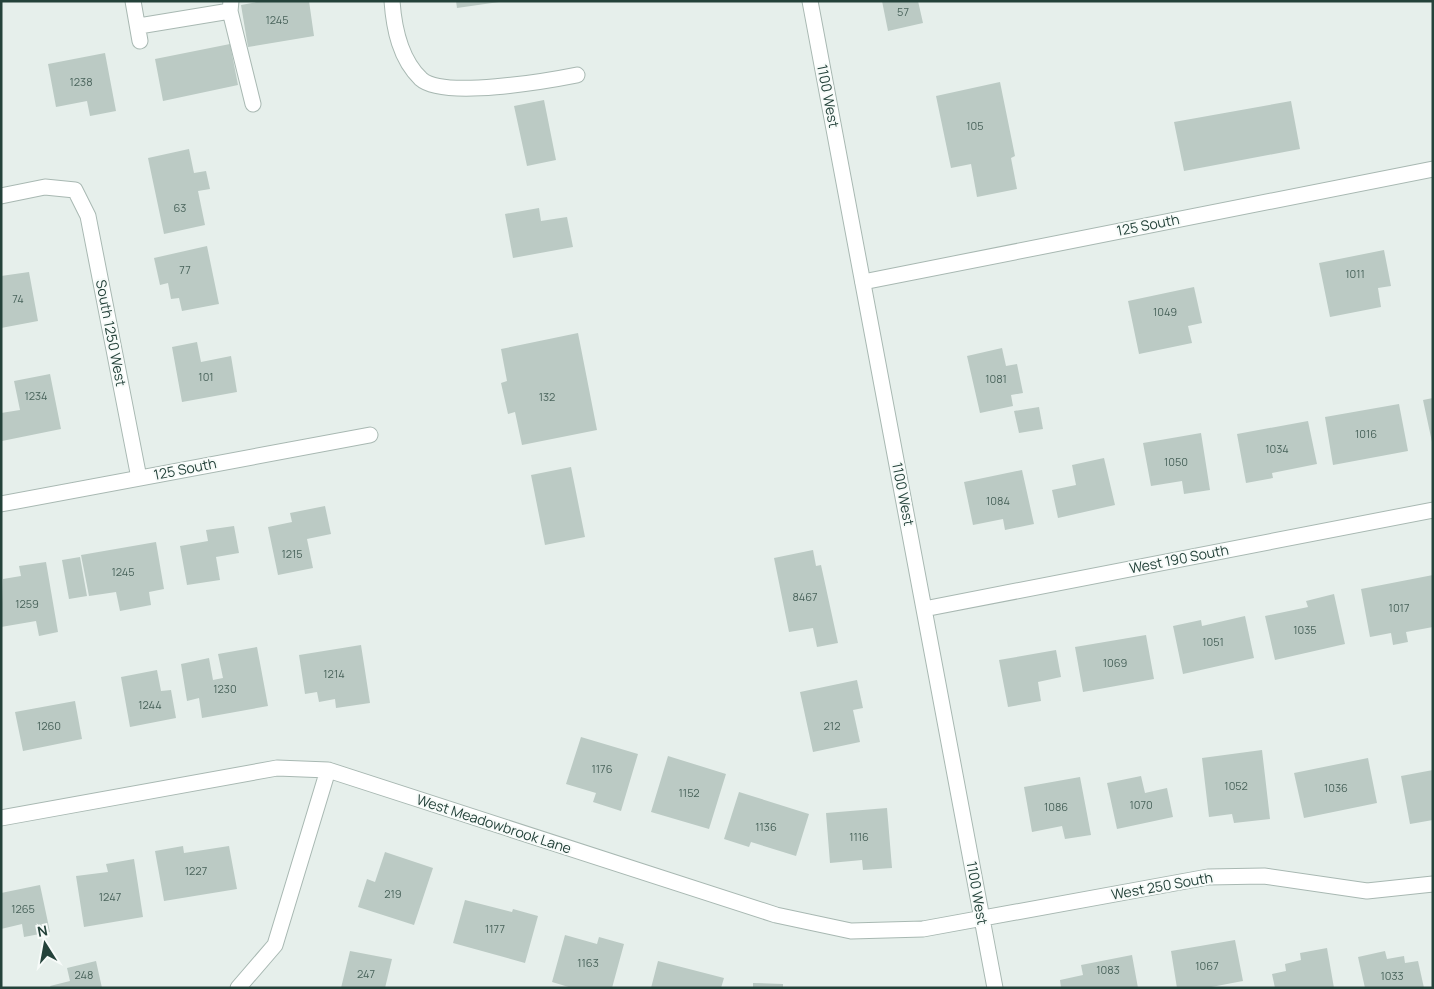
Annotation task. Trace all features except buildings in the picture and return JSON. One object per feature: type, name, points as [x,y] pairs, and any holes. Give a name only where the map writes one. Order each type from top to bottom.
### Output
[{"type":"street","points":[[133,1],[140,33],[230,6],[253,104]]},
{"type":"street","points":[[392,1],[394,26],[406,60],[422,80],[458,90],[538,83],[577,75]]},
{"type":"street","name":"1100 West","points":[[810,1],[995,988]]},
{"type":"street","name":"125 South","points":[[863,282],[1433,169]]},
{"type":"street","name":"South 1250 West","points":[[1,196],[45,187],[75,190],[88,216],[139,478]]},
{"type":"street","name":"125 South","points":[[1,504],[370,435]]},
{"type":"street","name":"West 190 South","points":[[924,609],[1433,510]]},
{"type":"street","name":"West Meadowbrook Lane","points":[[1,818],[277,768],[328,770],[776,915],[851,931],[923,929],[982,919]]},
{"type":"street","points":[[238,988],[275,944],[328,770]]},
{"type":"street","name":"West 250 South","points":[[982,919],[1208,877],[1264,876],[1367,891],[1433,884]]}]
